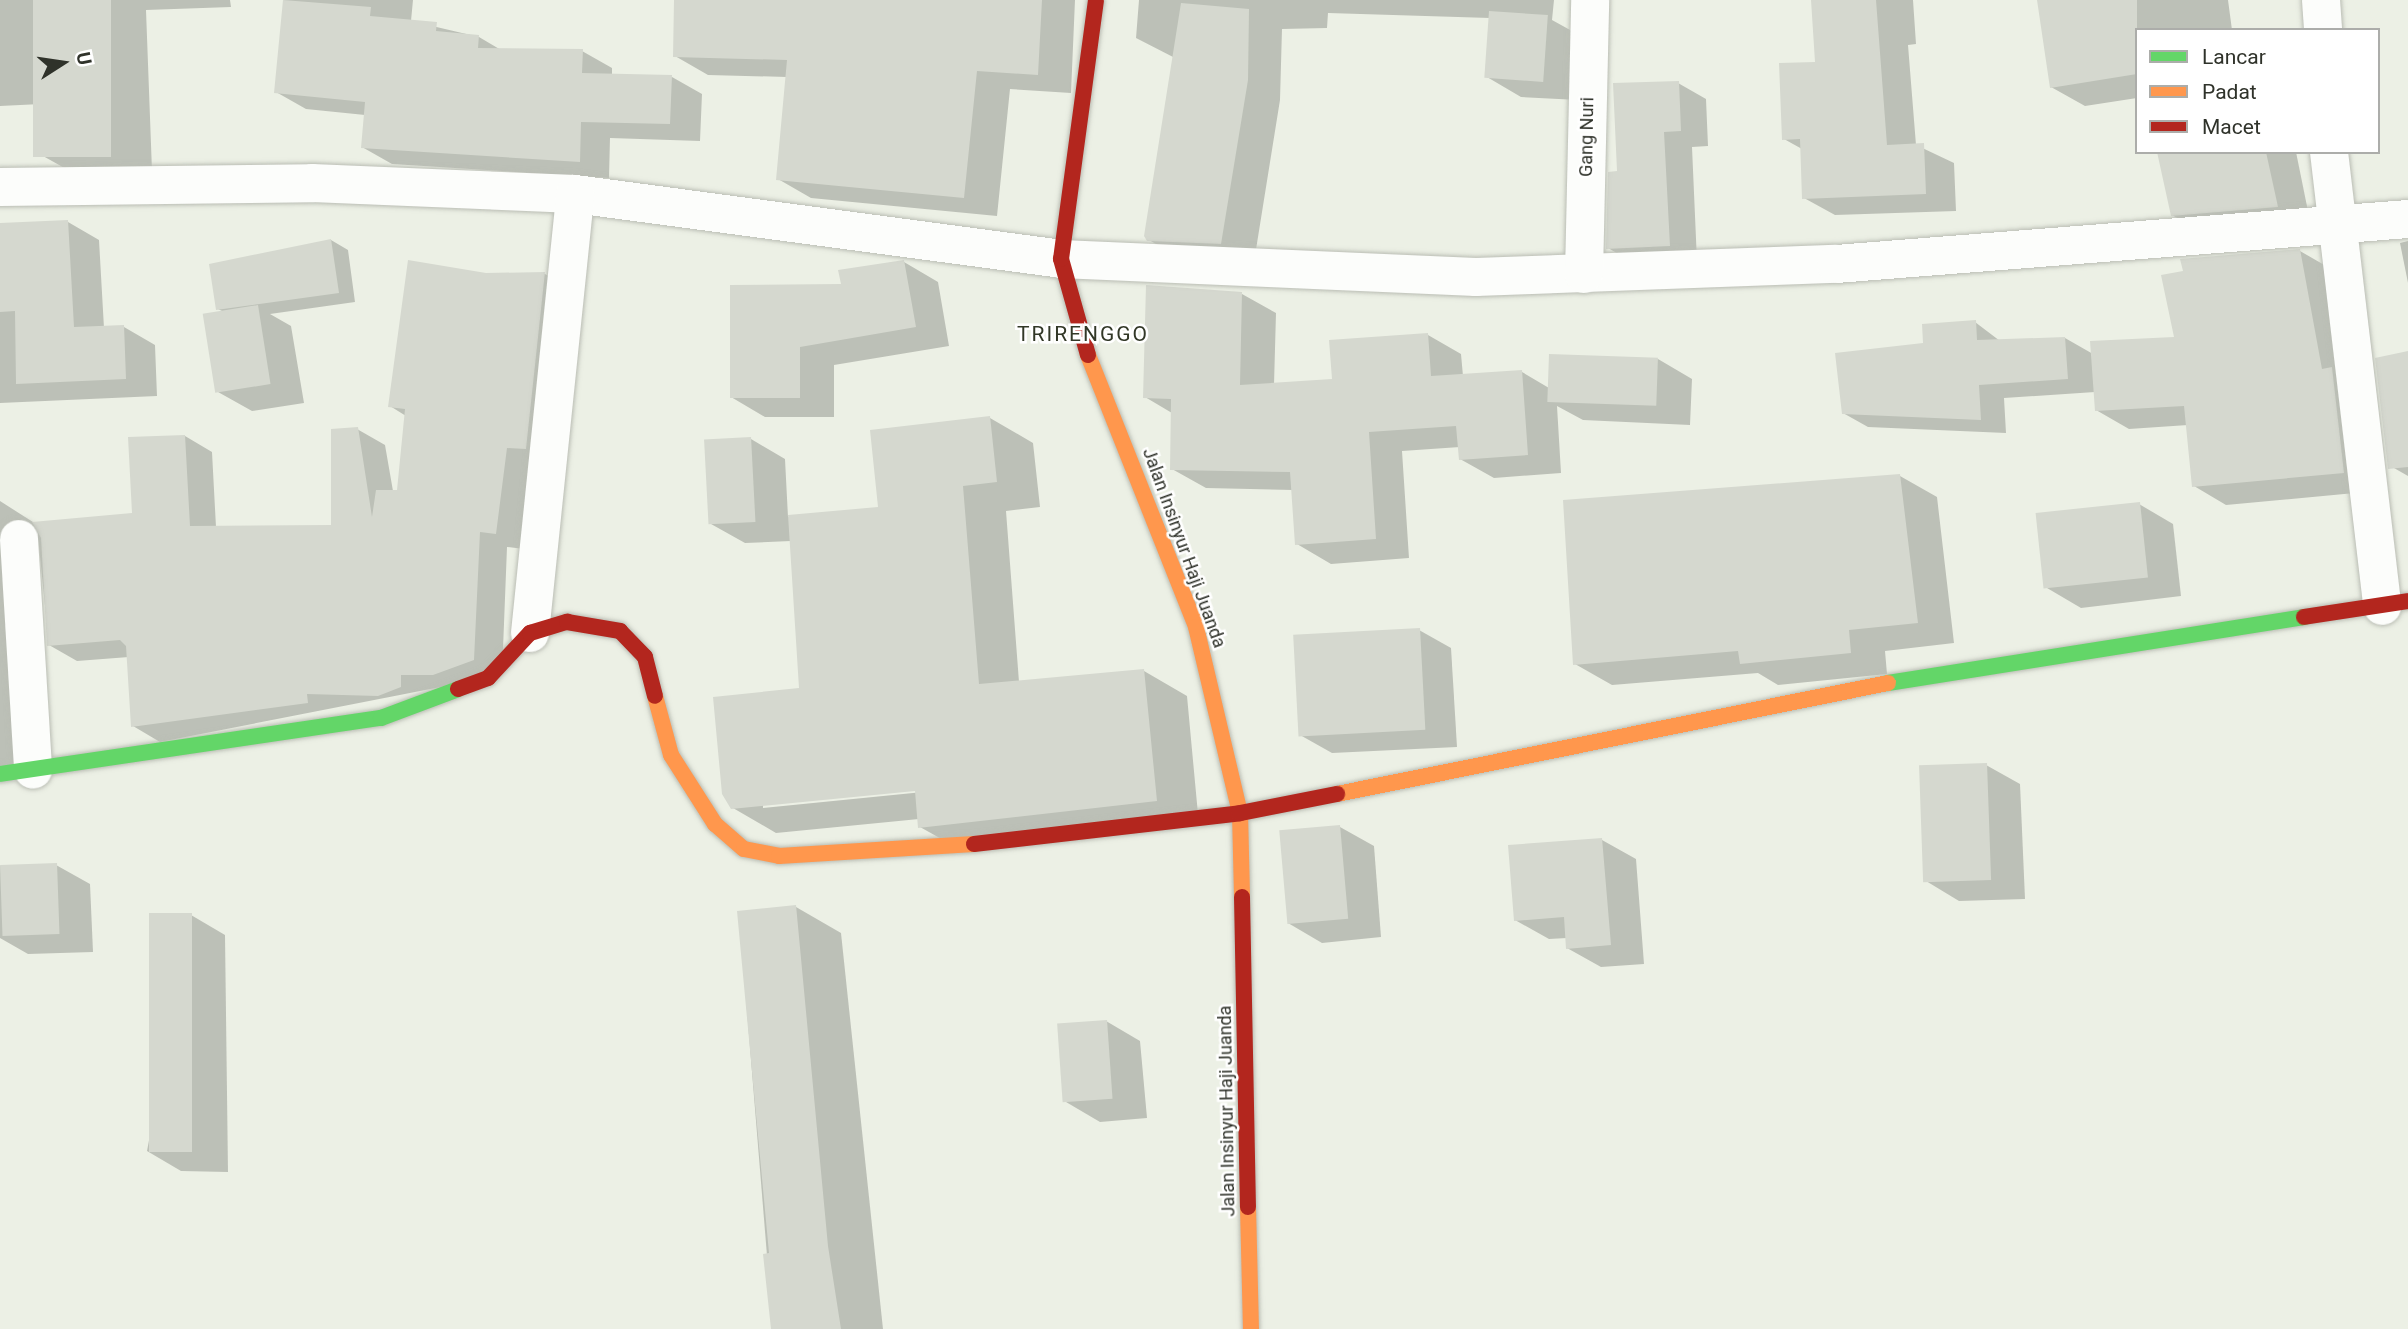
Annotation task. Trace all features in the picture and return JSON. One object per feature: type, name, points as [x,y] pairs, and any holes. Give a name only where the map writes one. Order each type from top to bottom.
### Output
[{"type":"street","name":"Jalan Insinyur Haji Juanda","points":[[1096,0],[1061,259],[1077,326],[1196,627],[1240,813],[1251,1329]]},
{"type":"street","name":"Gang Nuri","points":[[1584,274],[1590,0]]},
{"type":"street","points":[[2321,0],[2323,28]]},
{"type":"street","points":[[19,539],[17,772],[381,718],[488,678],[530,633],[567,622],[620,631],[645,657],[671,755],[691,791],[744,849],[779,856],[928,849],[1240,813],[1973,666],[2395,604],[2334,220],[2329,154]]},
{"type":"street","points":[[0,187],[312,183],[575,194],[1061,259],[1476,277],[1584,274],[2036,250],[2334,220],[2408,219]]},
{"type":"street","points":[[530,633],[575,194]]},
{"type":"building","points":[[33,0],[111,0],[111,157],[33,157]]},
{"type":"building","points":[[283,0],[371,7],[370,16],[437,22],[436,31],[479,35],[478,48],[583,49],[582,73],[672,75],[670,124],[581,122],[580,162],[361,148],[365,102],[274,93]]},
{"type":"building","points":[[674,0],[1042,0],[1038,75],[977,71],[964,198],[776,180],[787,60],[673,57]]},
{"type":"building","points":[[1811,0],[1876,0],[1887,145],[1924,143],[1926,194],[1802,199],[1800,139],[1782,140],[1779,63],[1815,62]]},
{"type":"building","points":[[2037,0],[2137,0],[2135,74],[2050,88]]},
{"type":"building","points":[[1181,3],[1249,9],[1248,80],[1221,244],[1147,241],[1144,236]]},
{"type":"building","points":[[1489,11],[1548,15],[1543,82],[1484,78]]},
{"type":"building","points":[[1679,81],[1681,131],[1664,132],[1670,246],[1606,249],[1608,172],[1617,171],[1613,83]]},
{"type":"building","points":[[2157,154],[2266,154],[2278,207],[2171,216]]},
{"type":"building","points":[[68,220],[74,327],[124,325],[126,379],[16,384],[15,311],[0,312],[0,223]]},
{"type":"building","points":[[331,239],[339,293],[216,310],[209,264]]},
{"type":"building","points":[[2300,249],[2322,369],[2332,367],[2344,473],[2192,487],[2184,406],[2095,411],[2090,341],[2174,337],[2161,275],[2183,271],[2180,259]]},
{"type":"building","points":[[408,260],[486,273],[545,272],[526,449],[507,448],[496,534],[480,532],[474,660],[433,675],[401,675],[401,687],[378,696],[307,694],[308,703],[131,727],[126,646],[120,640],[47,646],[41,538],[32,522],[132,513],[128,437],[185,435],[190,526],[331,525],[331,429],[358,427],[372,517],[376,490],[397,490],[405,409],[388,407]]},
{"type":"building","points":[[904,260],[916,327],[800,347],[800,398],[730,398],[730,285],[841,284],[838,270]]},
{"type":"building","points":[[1146,285],[1242,292],[1240,385],[1332,379],[1329,340],[1428,333],[1431,376],[1522,370],[1528,455],[1459,460],[1456,426],[1369,432],[1376,539],[1295,545],[1290,472],[1170,470],[1171,399],[1143,398]]},
{"type":"building","points":[[258,305],[271,384],[215,393],[203,314]]},
{"type":"building","points":[[1976,320],[1977,340],[2065,337],[2068,379],[1979,385],[1981,420],[1842,414],[1835,353],[1923,343],[1922,324]]},
{"type":"building","points":[[2408,351],[2408,467],[2388,469],[2375,358]]},
{"type":"building","points":[[1549,354],[1658,358],[1656,406],[1547,402]]},
{"type":"building","points":[[990,416],[997,482],[963,486],[979,684],[1144,669],[1157,801],[918,828],[915,791],[731,809],[722,794],[713,697],[799,688],[788,515],[878,507],[870,430]]},
{"type":"building","points":[[751,437],[755,522],[709,524],[704,439]]},
{"type":"building","points":[[1900,474],[1918,623],[1849,630],[1851,653],[1740,664],[1738,651],[1573,665],[1563,500]]},
{"type":"building","points":[[2140,502],[2148,578],[2044,589],[2036,513]]},
{"type":"building","points":[[1420,628],[1425,730],[1299,737],[1293,635]]},
{"type":"building","points":[[1987,763],[1991,880],[1923,882],[1919,765]]},
{"type":"building","points":[[1340,825],[1348,919],[1287,924],[1279,830]]},
{"type":"building","points":[[1602,838],[1611,945],[1566,949],[1564,917],[1514,921],[1508,845]]},
{"type":"building","points":[[57,863],[59,934],[3,936],[0,865]]},
{"type":"building","points":[[796,905],[828,1246],[841,1329],[771,1329],[763,1254],[769,1253],[737,911]]},
{"type":"building","points":[[149,913],[192,913],[192,1152],[149,1152]]},
{"type":"building","points":[[1107,1020],[1113,1099],[1063,1102],[1057,1023]]},
{"type":"traffic: fast","points":[[1888,683],[2304,617]]},
{"type":"traffic: fast","points":[[0,774],[381,718],[458,689]]},
{"type":"traffic: slow","points":[[1088,355],[1196,627],[1240,813],[1242,897]]},
{"type":"traffic: slow","points":[[1337,794],[1888,683]]},
{"type":"traffic: slow","points":[[655,696],[671,755],[715,824],[744,849],[779,856],[974,844]]},
{"type":"traffic: slow","points":[[1248,1207],[1251,1329]]},
{"type":"traffic: jam","points":[[1088,355],[1061,259],[1096,0]]},
{"type":"traffic: jam","points":[[2304,617],[2408,601]]},
{"type":"traffic: jam","points":[[458,689],[488,678],[530,633],[567,622],[620,631],[645,657],[655,696]]},
{"type":"traffic: jam","points":[[974,844],[1240,813],[1337,794]]},
{"type":"traffic: jam","points":[[1242,897],[1248,1207]]},
{"type":"district","name":"TRIRENGGO","points":[[1083,334]]}]
